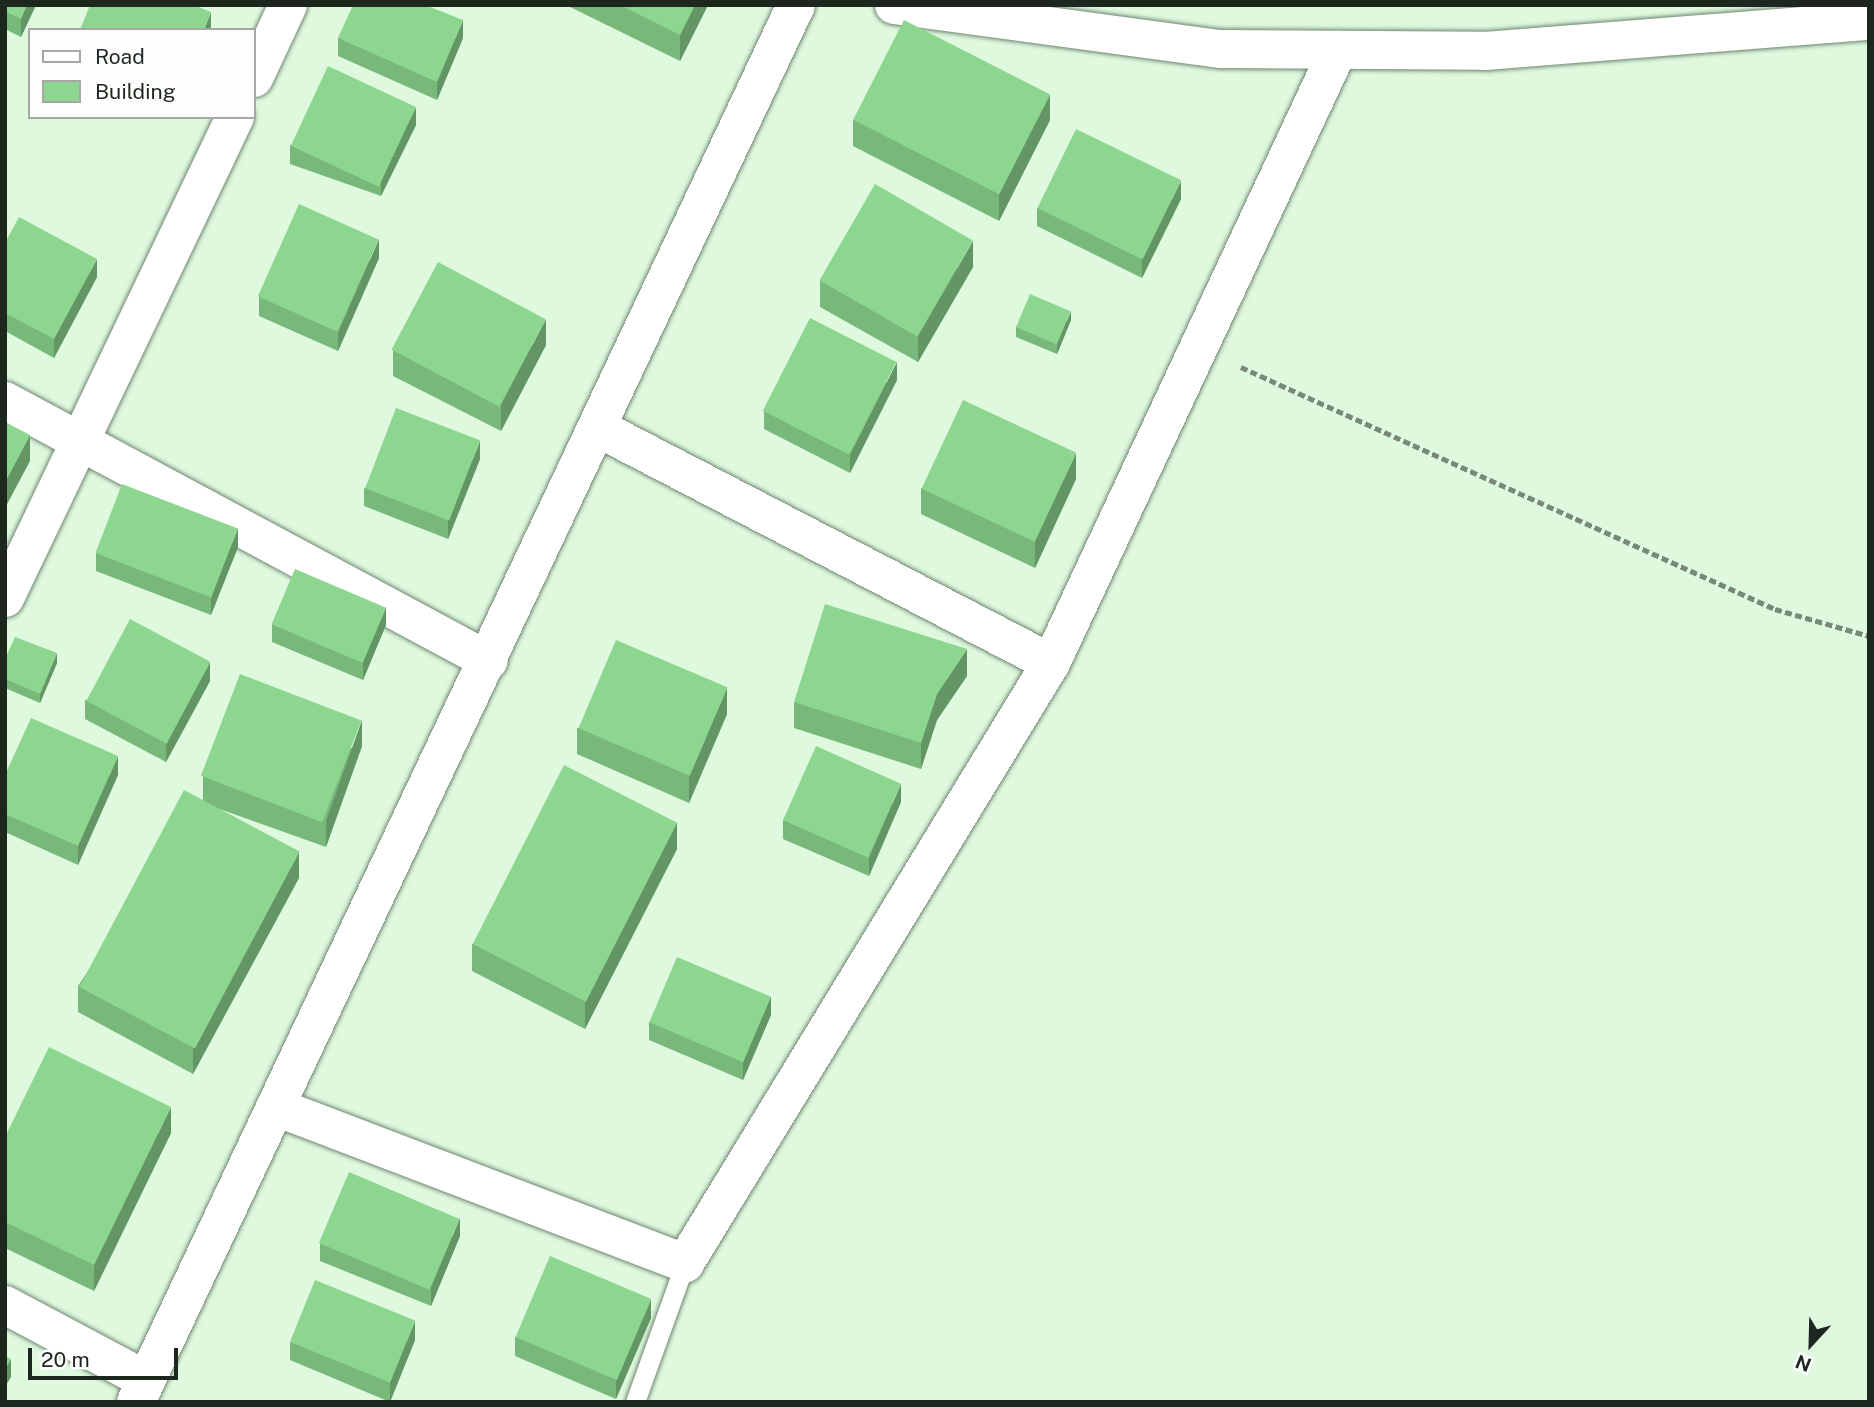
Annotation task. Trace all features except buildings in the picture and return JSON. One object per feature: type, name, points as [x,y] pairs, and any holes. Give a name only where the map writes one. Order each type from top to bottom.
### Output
[{"type":"street","points":[[256,74],[288,5]]},
{"type":"street","points":[[5,1305],[141,1391],[489,661],[796,5]]},
{"type":"street","points":[[894,5],[1221,49],[1338,51],[1485,51],[1869,21]]},
{"type":"street","points":[[276,1107],[684,1263],[1051,663],[1338,51]]},
{"type":"street","points":[[5,598],[82,444],[234,119]]},
{"type":"street","points":[[5,401],[489,661]]},
{"type":"street","points":[[598,428],[1051,663]]},
{"type":"lane","points":[[635,1402],[684,1263]]},
{"type":"path","points":[[1198,348],[1775,609],[1869,636]]}]
